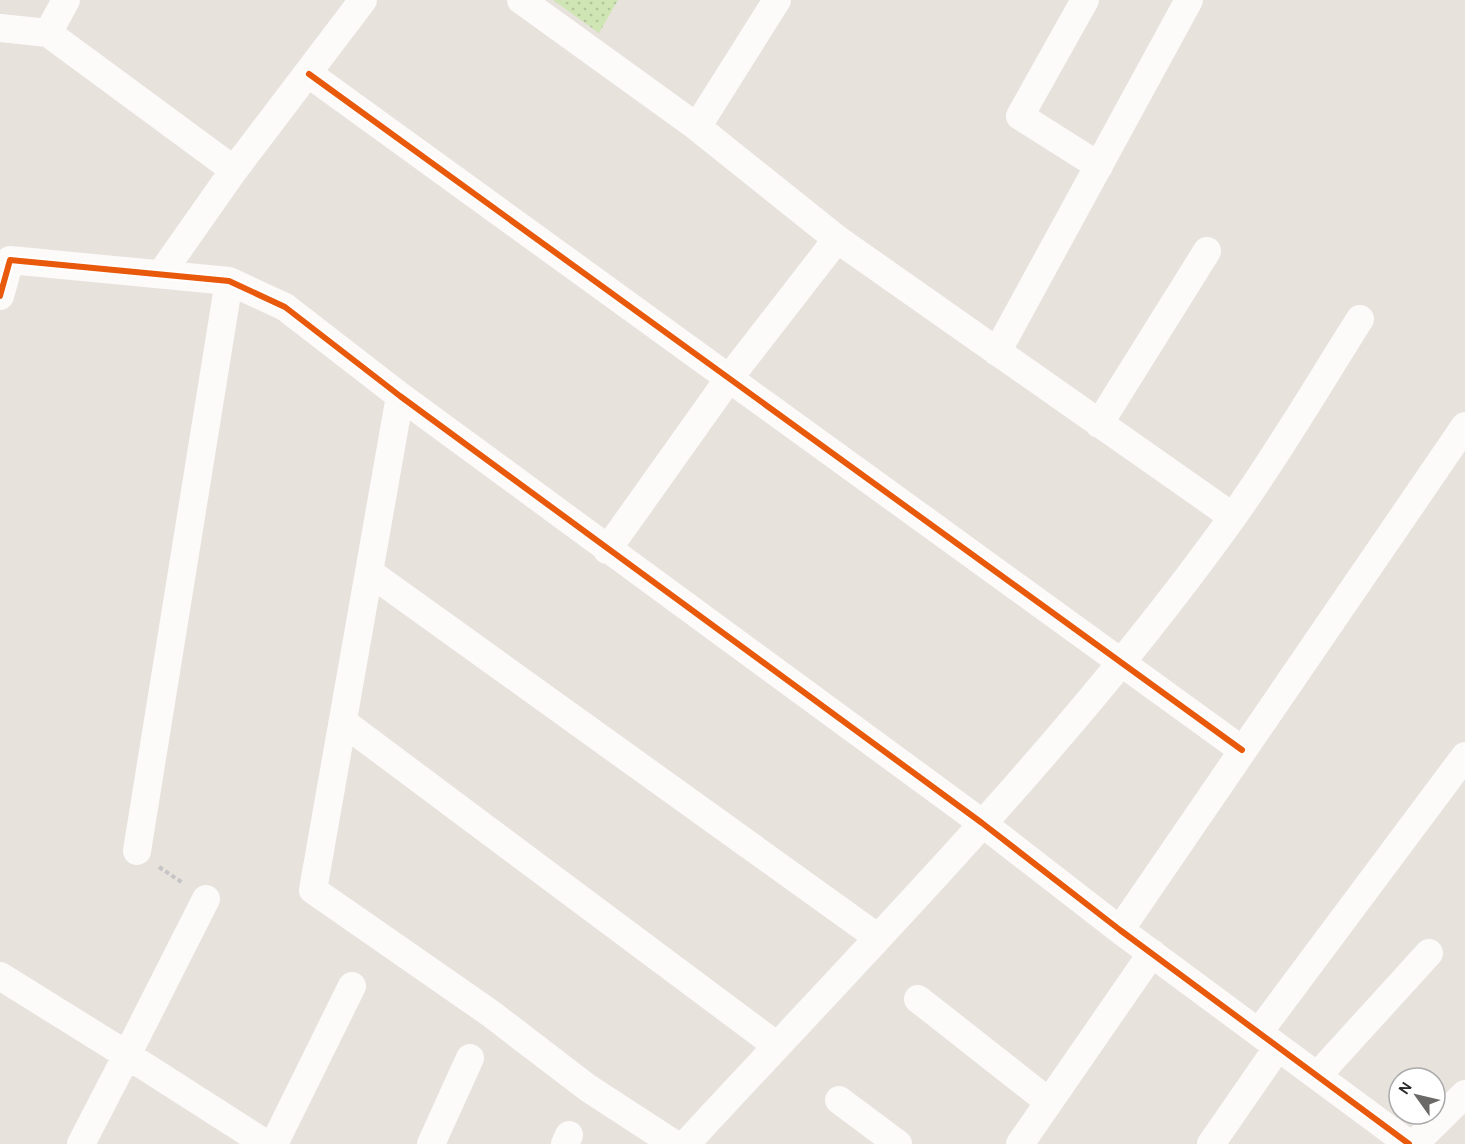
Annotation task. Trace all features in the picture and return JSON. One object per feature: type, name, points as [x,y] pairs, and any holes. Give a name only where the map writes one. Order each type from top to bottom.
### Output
[{"type":"street","points":[[48,33],[66,0]]},
{"type":"street","points":[[521,0],[697,127],[837,239],[1233,517]]},
{"type":"street","points":[[697,127],[776,0]]},
{"type":"street","points":[[1085,0],[1020,116],[1099,166]]},
{"type":"street","points":[[997,352],[1189,0]]},
{"type":"street","points":[[161,274],[234,170],[309,74],[355,3]]},
{"type":"street","points":[[0,28],[48,33],[234,170]]},
{"type":"street","points":[[309,74],[1242,750]]},
{"type":"street","points":[[608,549],[730,377],[837,239]]},
{"type":"street","points":[[1100,424],[1207,251]]},
{"type":"street","points":[[0,296],[5,259],[229,281],[285,307],[400,396],[982,823],[1120,930],[1409,1144]]},
{"type":"street","points":[[137,851],[229,281]]},
{"type":"street","points":[[686,1144],[982,823],[1122,661],[1233,517],[1360,319]]},
{"type":"street","points":[[400,396],[313,890],[490,1013],[588,1088],[674,1144]]},
{"type":"street","points":[[1120,930],[1465,426]]},
{"type":"street","points":[[369,572],[877,937]]},
{"type":"street","points":[[343,722],[777,1046]]},
{"type":"street","points":[[1211,1144],[1268,1040],[1465,756]]},
{"type":"street","points":[[81,1144],[206,899]]},
{"type":"street","points":[[1020,1144],[1152,953]]},
{"type":"street","points":[[1317,1076],[1430,953]]},
{"type":"street","points":[[0,976],[266,1144]]},
{"type":"street","points":[[274,1144],[352,986]]},
{"type":"street","points":[[918,999],[1050,1102]]},
{"type":"street","points":[[431,1144],[470,1058]]},
{"type":"street","points":[[1414,1144],[1465,1094]]},
{"type":"street","points":[[839,1100],[898,1144]]},
{"type":"path","points":[[137,851],[206,899]]},
{"type":"green space","points":[[553,0],[618,0],[599,33]]},
{"type":"cycle path","points":[[309,74],[1242,750]]},
{"type":"cycle path","points":[[0,296],[10,260],[229,281],[285,307],[400,396],[982,823],[1120,930],[1409,1144]]}]
